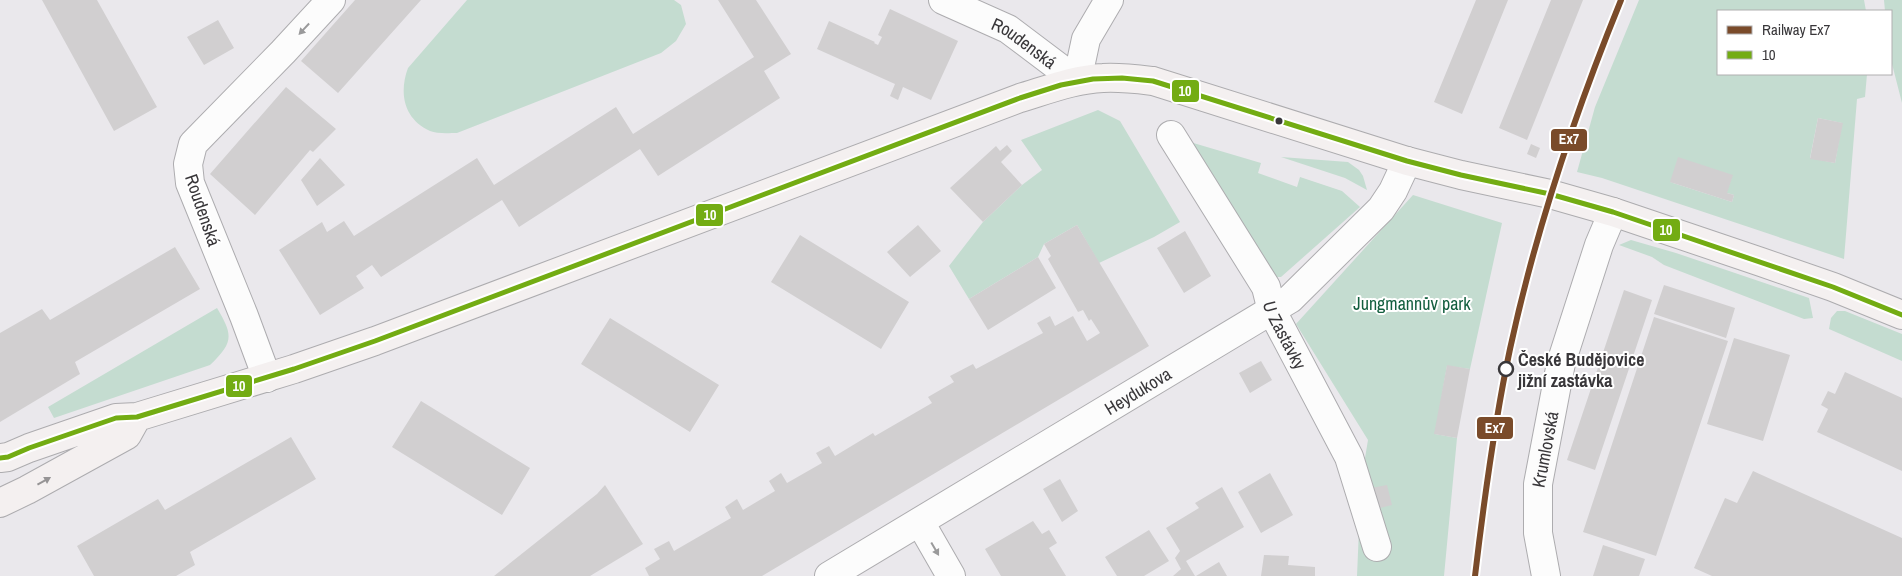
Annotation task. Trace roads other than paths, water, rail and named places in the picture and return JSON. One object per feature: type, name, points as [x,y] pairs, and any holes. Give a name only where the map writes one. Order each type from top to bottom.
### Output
[{"type":"street","name":"Roudenská","points":[[266,378],[244,316],[190,183],[188,164],[193,144],[331,0]]},
{"type":"street","name":"Roudenská","points":[[943,0],[1008,28],[1077,81],[1086,39],[1109,0]]},
{"type":"street","points":[[0,458],[8,457],[116,418],[137,417],[266,378],[375,341],[1020,98],[1077,81],[1101,78],[1124,77],[1153,81],[1407,161],[1550,194],[1613,212],[1833,287],[1902,315]]},
{"type":"street","name":"U Zastávky","points":[[1171,135],[1266,287],[1272,311],[1349,457],[1377,546]]},
{"type":"street","name":"Heydukova","points":[[829,576],[1290,299],[1381,209],[1393,191],[1407,161]]},
{"type":"street","name":"Krumlovská","points":[[1546,576],[1538,533],[1538,484],[1561,363],[1598,245],[1613,212]]},
{"type":"street","points":[[0,503],[127,435],[137,417]]},
{"type":"street","points":[[920,522],[951,576]]},
{"type":"rail line","name":"Ex7","points":[[1475,576],[1494,434],[1520,304],[1558,172],[1588,85],[1621,0]]},
{"type":"place","name":"České Budějovice jižní zastávka","points":[[1506,369]]},
{"type":"park label","name":"Jungmannův park","points":[[1412,303]]}]
